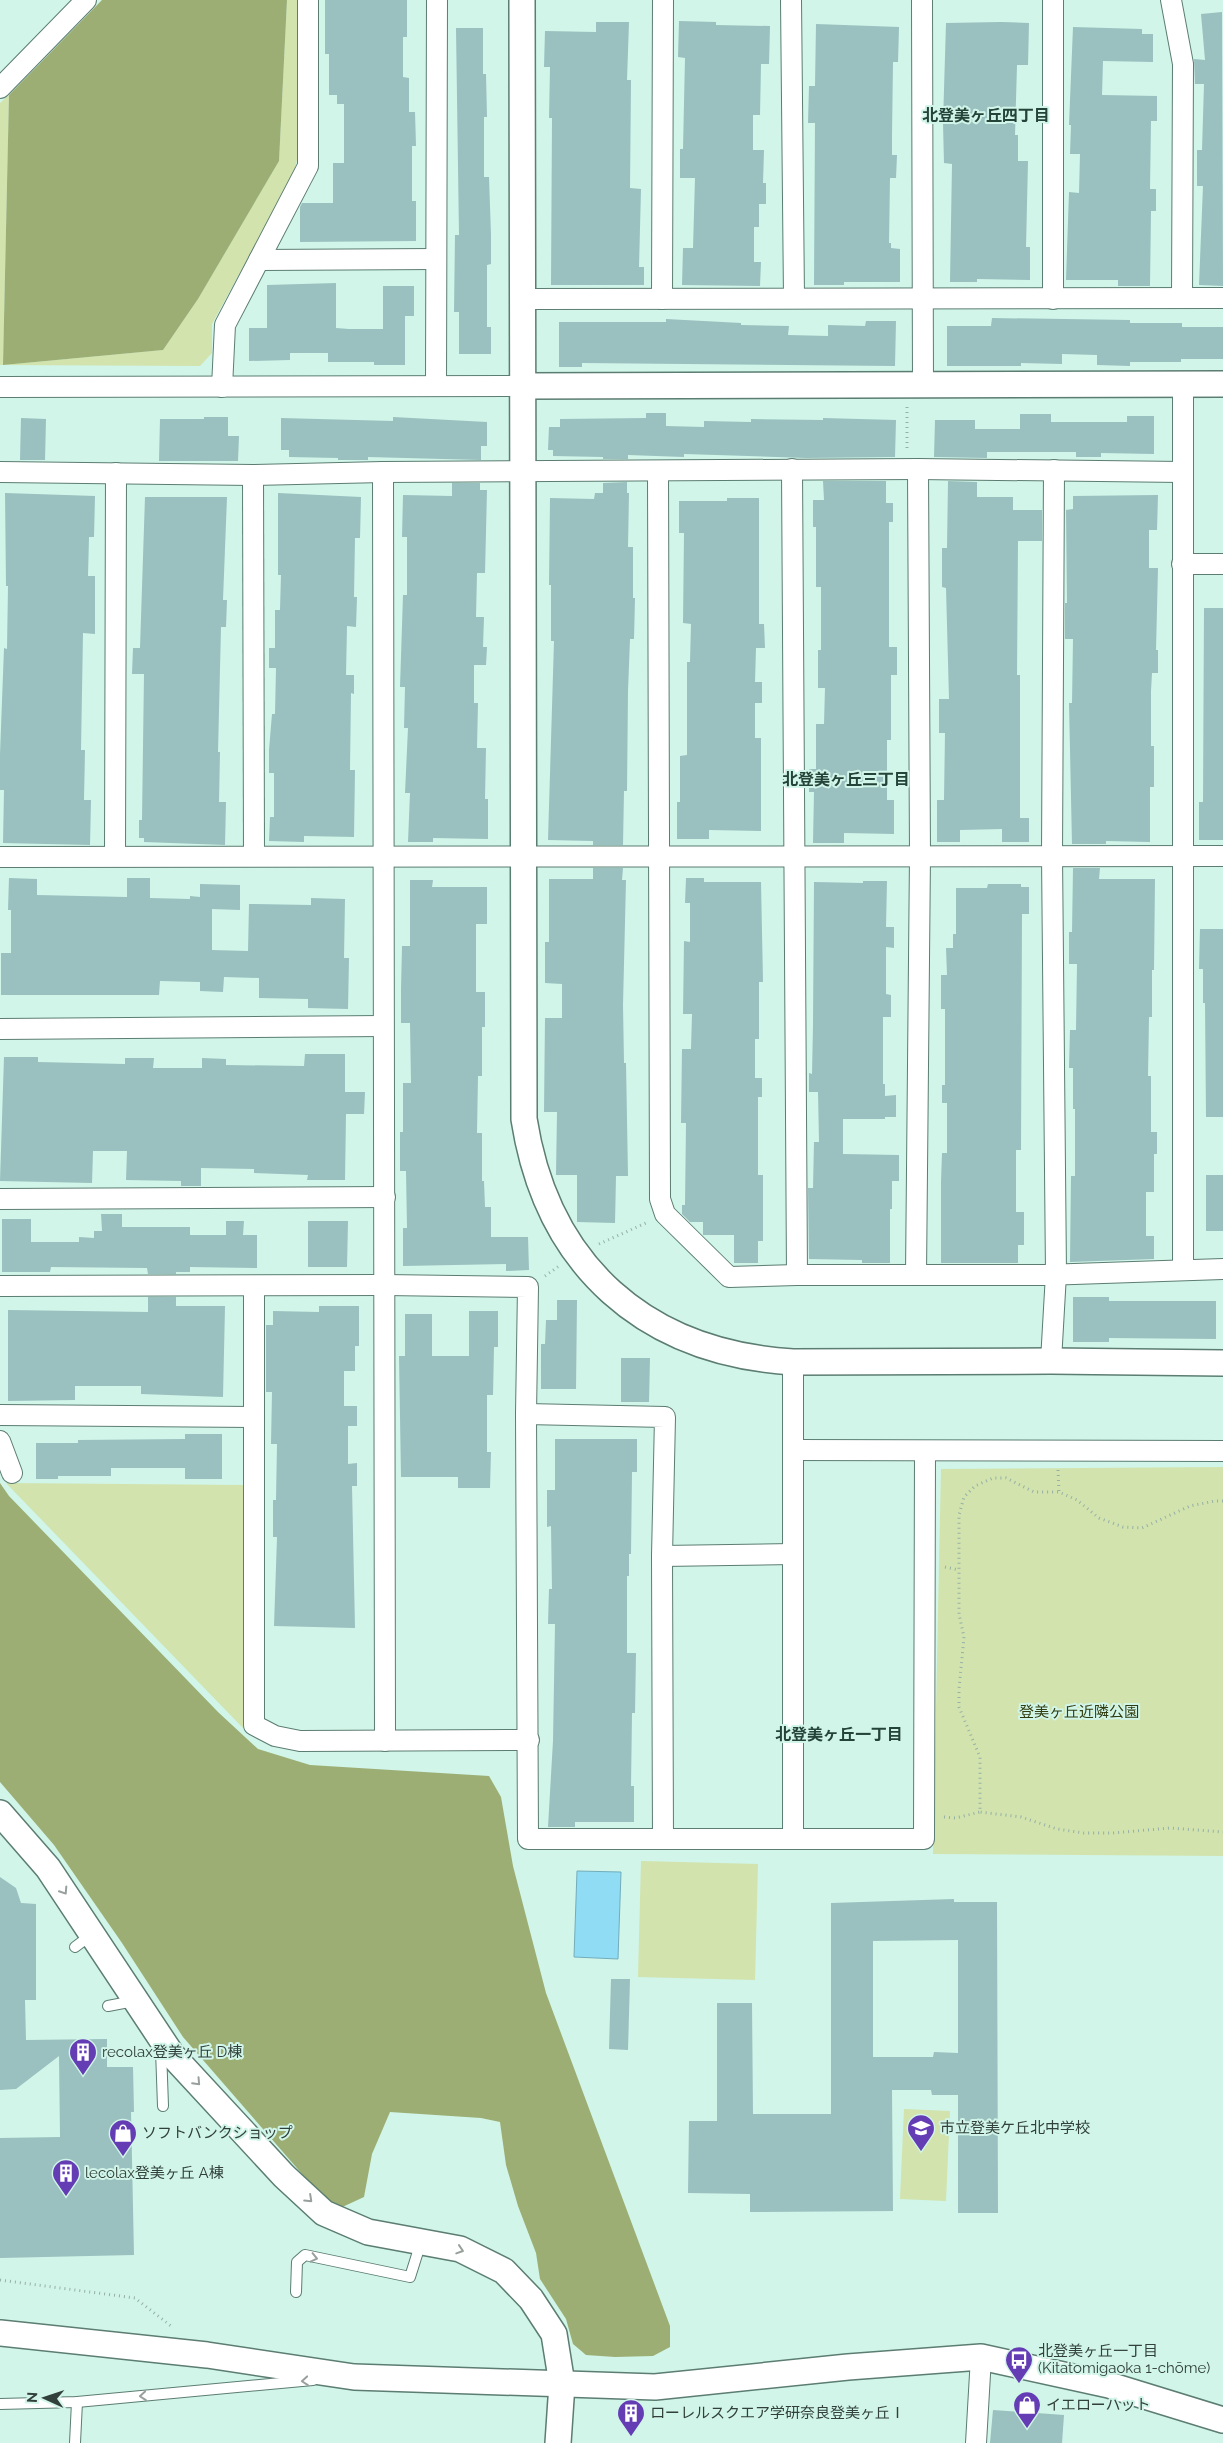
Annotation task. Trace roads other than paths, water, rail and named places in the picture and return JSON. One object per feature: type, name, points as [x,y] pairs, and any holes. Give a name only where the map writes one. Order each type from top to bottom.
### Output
[{"type":"street","points":[[0,88],[86,0]]},
{"type":"street","points":[[222,387],[224,325],[308,166],[308,0]]},
{"type":"street","points":[[436,385],[437,0]]},
{"type":"street","points":[[522,0],[524,386],[522,856],[524,1119],[536,1176],[561,1230],[582,1260],[620,1300],[673,1334],[701,1346],[731,1355],[793,1362],[1051,1361],[1223,1363]]},
{"type":"street","points":[[662,299],[663,0]]},
{"type":"street","points":[[791,0],[794,298]]},
{"type":"street","points":[[915,385],[922,300],[922,0]]},
{"type":"street","points":[[1053,0],[1053,299]]},
{"type":"street","points":[[1171,0],[1183,64],[1182,298]]},
{"type":"street","points":[[259,260],[436,259]]},
{"type":"street","points":[[523,299],[794,298],[922,300],[1223,298]]},
{"type":"street","points":[[1183,384],[1183,1270]]},
{"type":"street","points":[[0,387],[1223,384]]},
{"type":"street","points":[[792,469],[797,1275]]},
{"type":"street","points":[[0,472],[253,475],[383,472],[913,469],[1182,472]]},
{"type":"street","points":[[913,469],[920,855],[916,1275]]},
{"type":"street","points":[[658,470],[660,1200],[664,1214],[729,1277],[1056,1274],[1223,1269]]},
{"type":"street","points":[[1051,1361],[1056,1274],[1052,855],[1054,470]]},
{"type":"street","points":[[383,472],[382,856],[385,1197],[385,1741]]},
{"type":"street","points":[[115,856],[116,473]]},
{"type":"street","points":[[253,475],[254,855]]},
{"type":"street","points":[[1182,564],[1223,564]]},
{"type":"street","points":[[0,856],[1223,856]]},
{"type":"street","points":[[0,1029],[383,1026]]},
{"type":"street","points":[[0,1199],[385,1197]]},
{"type":"street","points":[[0,1286],[384,1285],[528,1288],[526,1414],[528,1839],[924,1839],[925,1452]]},
{"type":"street","points":[[254,1286],[254,1725],[275,1736],[300,1741],[529,1740]]},
{"type":"street","points":[[793,1362],[793,1838]]},
{"type":"street","points":[[526,1414],[665,1417],[662,1556],[664,1839]]},
{"type":"street","points":[[0,1415],[254,1417]]},
{"type":"street","points":[[0,1441],[12,1473]]},
{"type":"street","points":[[793,1450],[925,1452],[1223,1451]]},
{"type":"street","points":[[662,1556],[793,1554]]},
{"type":"street","points":[[0,1813],[48,1868],[84,1941],[136,2001],[172,2055],[284,2176],[324,2213],[368,2232],[460,2249],[504,2271],[531,2299],[554,2334],[562,2384],[558,2443]]},
{"type":"street","points":[[0,2333],[207,2355],[354,2376],[655,2387],[848,2367],[981,2356],[1109,2385],[1223,2420]]},
{"type":"street","points":[[976,2443],[981,2356]]},
{"type":"lane","points":[[0,1829],[48,1868]]},
{"type":"lane","points":[[108,2006],[136,2001]]},
{"type":"lane","points":[[161,2039],[163,2106]]},
{"type":"lane","points":[[296,2292],[297,2262],[305,2255],[410,2277],[421,2242]]},
{"type":"lane","points":[[1,2405],[77,2402],[354,2376]]},
{"type":"lane","points":[[75,2443],[77,2402]]},
{"type":"lane","points":[[76,2426],[79,2434],[79,2443]]},
{"type":"water","points":[[577,1871],[621,1872],[618,1959],[574,1957]]},
{"type":"place","name":"recolax登美ヶ丘 D棟","points":[[83,2076]]},
{"type":"place","name":"市立登美ケ丘北中学校","points":[[921,2152]]},
{"type":"place","name":"ソフトバンクショップ","points":[[123,2157]]},
{"type":"place","name":"lecolax登美ヶ丘 A棟","points":[[66,2197]]},
{"type":"place","name":"北登美ヶ丘一丁目 (Kitatomigaoka 1-chōme)","points":[[1019,2384]]},
{"type":"place","name":"イエローハット","points":[[1027,2429]]},
{"type":"place","name":"ローレルスクエア学研奈良登美ヶ丘Ⅰ","points":[[631,2437]]},
{"type":"district","name":"北登美ヶ丘四丁目","points":[[986,115]]},
{"type":"district","name":"北登美ヶ丘三丁目","points":[[846,779]]},
{"type":"district","name":"北登美ヶ丘一丁目","points":[[839,1734]]},
{"type":"park label","name":"登美ヶ丘近隣公園","points":[[1079,1712]]}]
